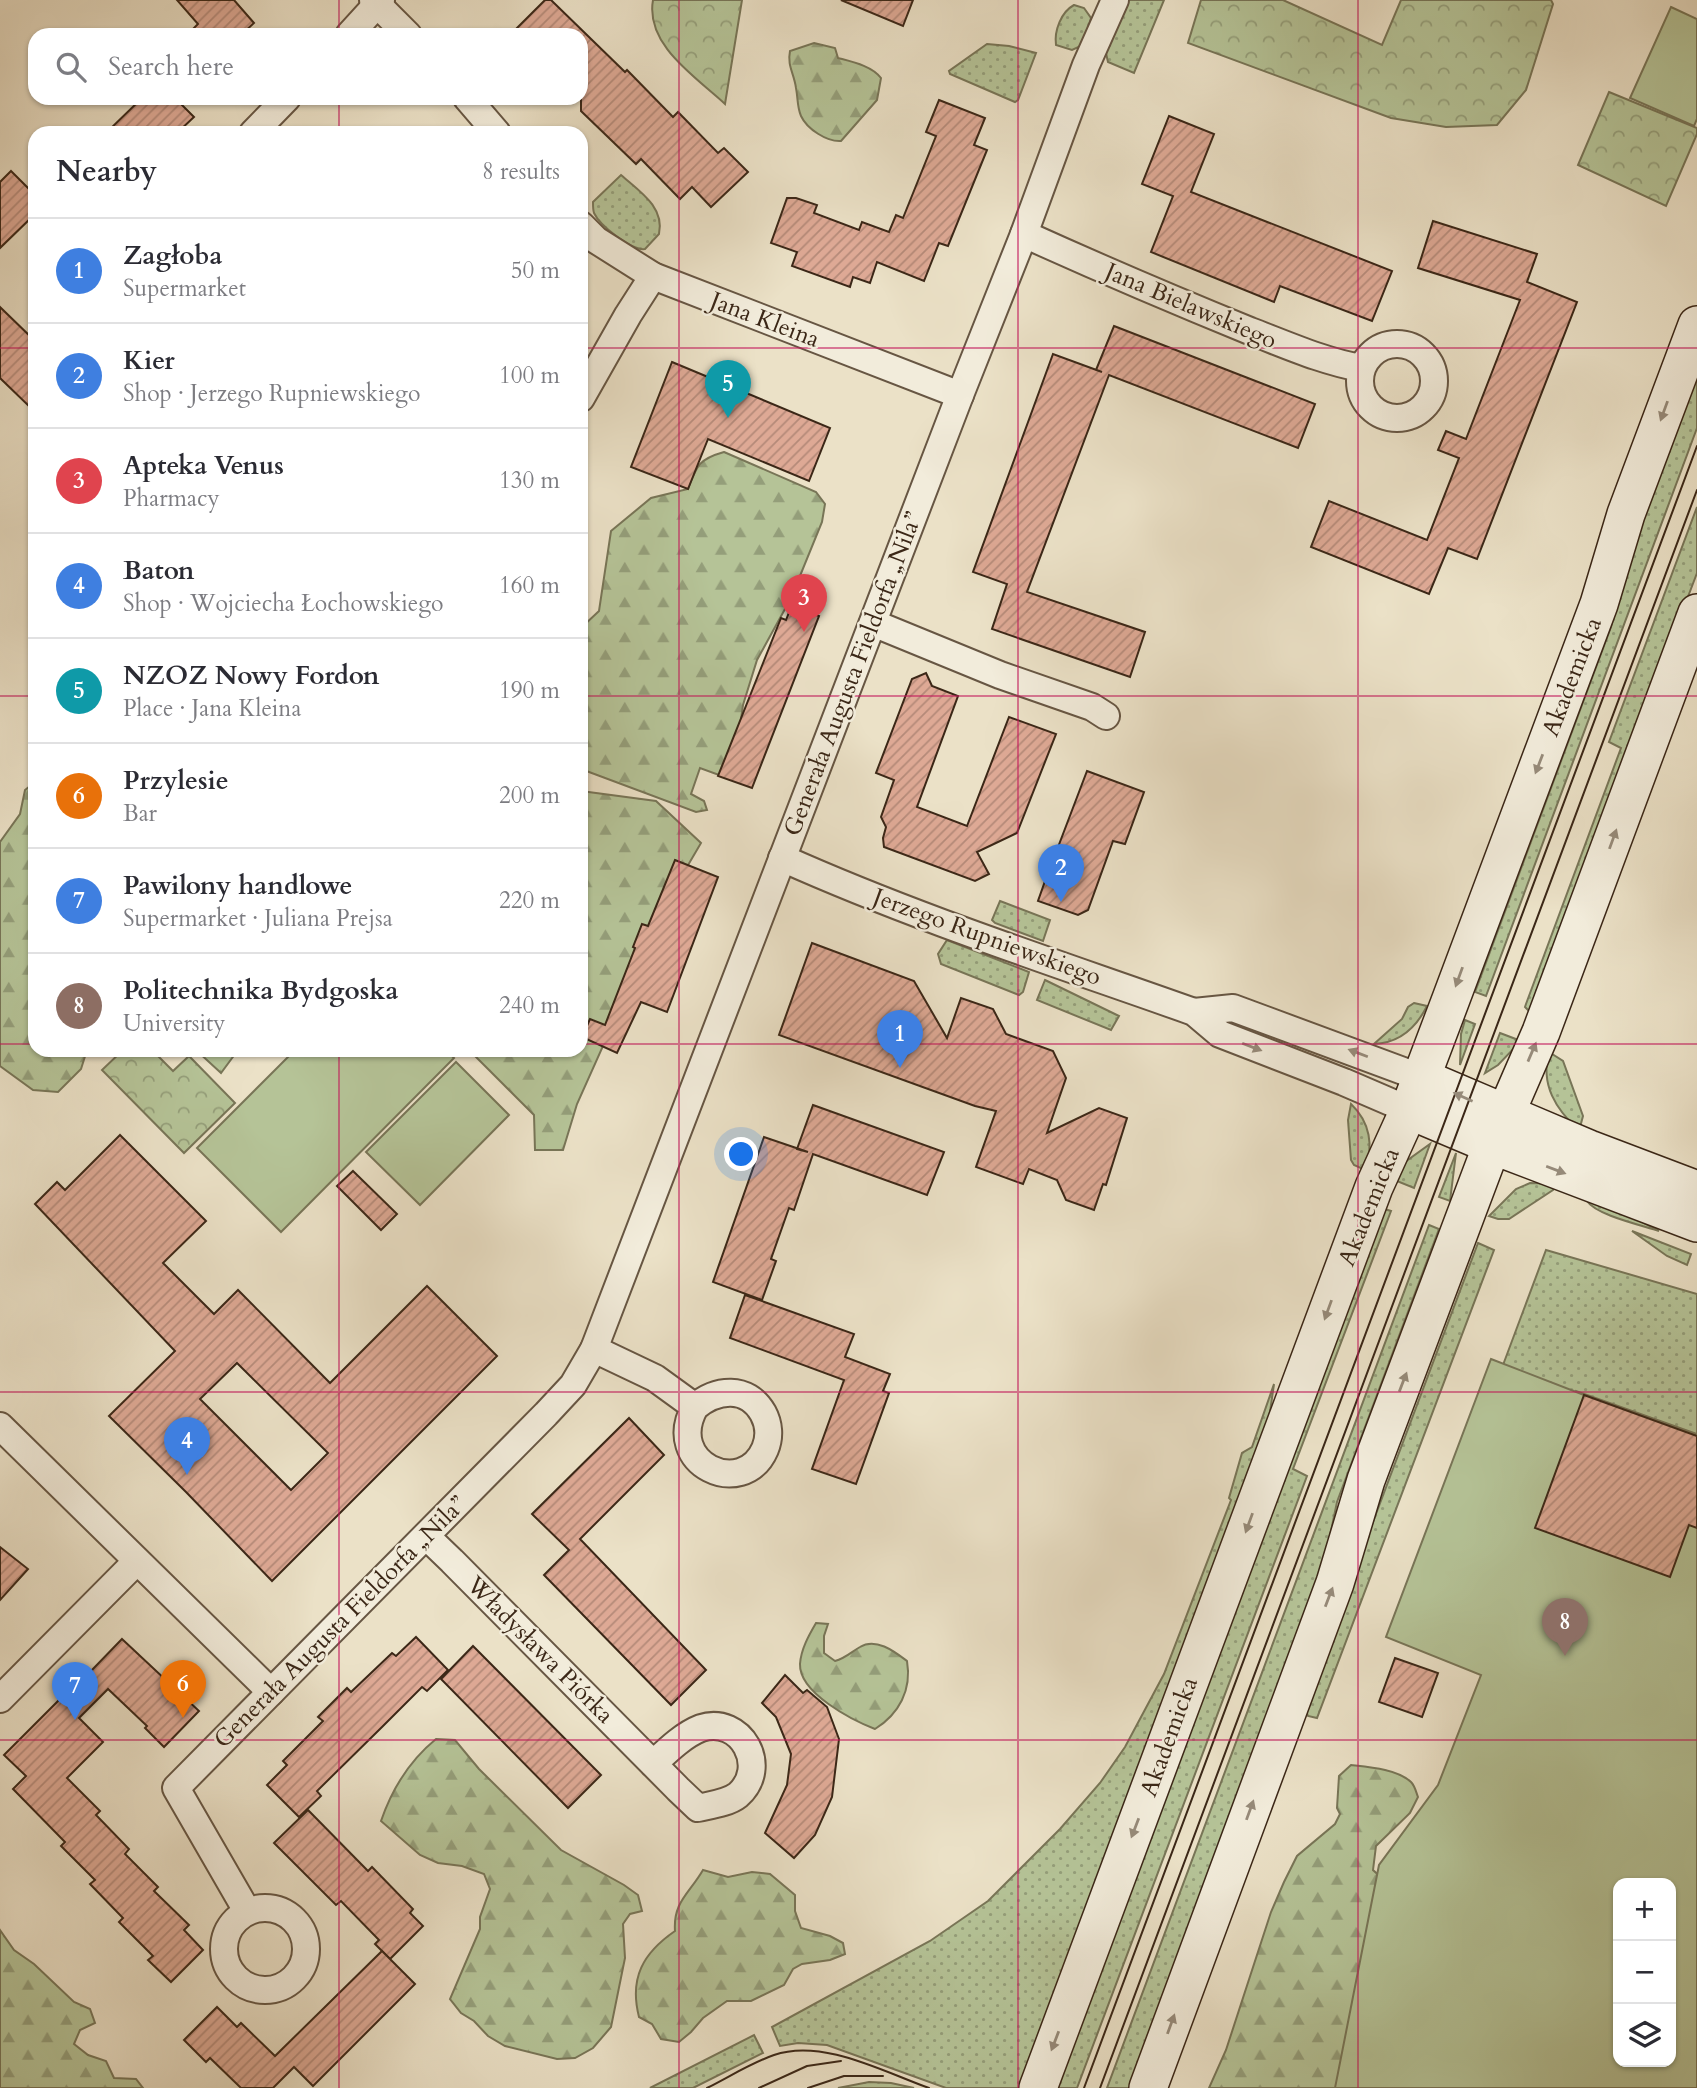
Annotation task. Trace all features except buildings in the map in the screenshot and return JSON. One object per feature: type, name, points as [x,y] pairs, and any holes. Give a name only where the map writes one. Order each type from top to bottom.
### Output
[{"type":"street","name":"Generała Augusta Fieldorfa „Nila”","points":[[247,1911],[176,1788],[573,1385],[594,1349],[1024,234],[1086,65],[1115,0]]},
{"type":"street","points":[[355,28],[377,1],[402,28]]},
{"type":"street","points":[[260,126],[280,105]]},
{"type":"street","points":[[473,105],[491,126]]},
{"type":"street","name":"Jana Kleina","points":[[588,232],[596,240],[653,276],[960,395]]},
{"type":"street","name":"Jana Bielawskiego","points":[[1024,234],[1196,310],[1302,352],[1338,364],[1361,368]]},
{"type":"street","points":[[588,386],[653,276]]},
{"type":"street","name":"Akademicka","points":[[1038,2088],[1374,1187],[1415,1094],[1599,604],[1626,514],[1697,325]]},
{"type":"street","points":[[1148,2088],[1335,1583],[1366,1480],[1499,1130],[1541,1032],[1697,613]]},
{"type":"street","points":[[873,623],[1000,675],[1092,707],[1106,716]]},
{"type":"street","name":"Jerzego Rupniewskiego","points":[[782,858],[836,882],[973,934],[1194,1012],[1220,1034],[1344,1082],[1415,1094]]},
{"type":"street","points":[[1415,1094],[1499,1130],[1697,1223]]},
{"type":"street","points":[[1499,1130],[1697,1190]]},
{"type":"street","points":[[594,1349],[655,1378],[695,1407]]},
{"type":"street","points":[[0,1426],[271,1692]]},
{"type":"street","name":"Władysława Piórka","points":[[426,1536],[653,1764]]},
{"type":"street","points":[[0,1699],[137,1561]]},
{"type":"green space","points":[[653,0],[742,0],[725,104],[687,71],[665,46],[653,16]]},
{"type":"green space","points":[[1126,0],[1164,0],[1134,73],[1108,62],[1106,53]]},
{"type":"green space","points":[[1201,0],[1283,0],[1382,45],[1401,0],[1551,0],[1553,4],[1526,90],[1497,125],[1446,127],[1391,118],[1188,43]]},
{"type":"green space","points":[[1074,5],[1084,8],[1091,18],[1083,45],[1072,50],[1056,45],[1056,40],[1062,17]]},
{"type":"green space","points":[[1671,7],[1697,19],[1697,119],[1694,126],[1630,98]]},
{"type":"green space","points":[[814,43],[835,48],[838,58],[867,67],[881,78],[877,100],[841,141],[818,134],[808,126],[800,113],[790,65],[790,51]]},
{"type":"green space","points":[[987,44],[1036,53],[1015,102],[950,74],[949,71]]},
{"type":"green space","points":[[1609,92],[1697,128],[1697,134],[1666,206],[1578,165]]},
{"type":"green space","points":[[621,175],[649,200],[658,216],[659,234],[645,249],[632,246],[617,237],[594,213],[593,202]]},
{"type":"green space","points":[[1697,363],[1697,428],[1486,996],[1475,992],[1611,627],[1633,542]]},
{"type":"green space","points":[[724,452],[816,492],[825,504],[822,522],[791,598],[757,660],[743,705],[739,734],[719,775],[700,768],[691,794],[704,801],[707,810],[696,812],[588,772],[588,621],[599,611],[611,531],[651,498],[688,489],[700,464],[709,457]]},
{"type":"green space","points":[[1697,507],[1697,573],[1530,1012],[1525,1007],[1526,1004],[1621,748],[1609,742]]},
{"type":"green space","points":[[28,788],[28,1057],[85,1057],[81,1069],[58,1092],[33,1090],[0,1066],[0,842],[20,814],[25,790]]},
{"type":"green space","points":[[588,792],[656,801],[701,843],[650,930],[624,999],[577,1104],[563,1150],[535,1150],[534,1115],[476,1057],[588,1057]]},
{"type":"green space","points":[[1000,901],[1050,920],[1043,941],[995,923],[992,920]]},
{"type":"green space","points":[[947,940],[1029,972],[1023,992],[1019,995],[941,964],[938,954]]},
{"type":"green space","points":[[1045,980],[1119,1016],[1111,1030],[1037,1000]]},
{"type":"green space","points":[[1414,1003],[1427,1006],[1418,1021],[1399,1037],[1374,1044],[1402,1019],[1408,1007]]},
{"type":"green space","points":[[1465,1020],[1475,1024],[1460,1065],[1461,1034]]},
{"type":"green space","points":[[1500,1033],[1521,1041],[1498,1065],[1485,1073]]},
{"type":"green space","points":[[1549,1052],[1563,1061],[1583,1116],[1579,1131],[1563,1114],[1548,1086]]},
{"type":"green space","points":[[116,1057],[159,1057],[173,1071],[190,1057],[235,1103],[184,1153],[102,1070]]},
{"type":"green space","points":[[204,1057],[233,1057],[221,1073]]},
{"type":"green space","points":[[288,1057],[454,1058],[281,1232],[197,1148]]},
{"type":"green space","points":[[456,1062],[509,1115],[420,1205],[366,1152]]},
{"type":"green space","points":[[1351,1104],[1366,1126],[1370,1143],[1365,1170],[1354,1165],[1351,1160],[1348,1120]]},
{"type":"green space","points":[[1430,1144],[1414,1188],[1392,1179],[1405,1162]]},
{"type":"green space","points":[[1456,1153],[1450,1201],[1439,1197]]},
{"type":"green space","points":[[1530,1183],[1558,1184],[1509,1219],[1489,1216],[1516,1189]]},
{"type":"green space","points":[[1602,1200],[1659,1231],[1609,1215],[1587,1201]]},
{"type":"green space","points":[[1381,1208],[1391,1211],[1293,1469],[1307,1476],[1077,2088],[1053,2088]]},
{"type":"green space","points":[[1429,1225],[1439,1229],[1337,1502],[1325,1560],[1133,2088],[1107,2088]]},
{"type":"green space","points":[[1632,1231],[1691,1254],[1687,1265],[1667,1256]]},
{"type":"green space","points":[[1478,1243],[1494,1250],[1317,1718],[1308,1716],[1304,1705]]},
{"type":"green space","points":[[1546,1250],[1697,1294],[1697,1434],[1576,1391],[1530,1530],[1503,1365]]},
{"type":"green space","points":[[1491,1359],[1697,1435],[1697,2088],[1335,2088],[1379,1865],[1438,1785],[1481,1675],[1386,1637]]},
{"type":"green space","points":[[1274,1384],[1267,1433],[1022,2088],[946,2088],[827,2045],[798,2043],[780,2046],[772,2027],[930,1941],[988,1901],[1060,1829],[1100,1783],[1125,1747],[1164,1674],[1231,1500],[1229,1498],[1242,1453],[1252,1447]]},
{"type":"green space","points":[[816,1623],[828,1624],[824,1636],[824,1653],[835,1661],[866,1644],[872,1644],[885,1647],[907,1661],[907,1682],[902,1700],[891,1716],[875,1729],[828,1704],[808,1685],[802,1675],[802,1653]]},
{"type":"green space","points":[[436,1739],[455,1740],[479,1769],[561,1850],[638,1895],[642,1911],[630,1914],[623,1924],[625,1958],[611,2027],[593,2048],[575,2058],[557,2059],[505,2046],[488,2036],[474,2021],[461,2013],[450,1999],[480,1929],[480,1917],[490,1889],[484,1874],[462,1866],[438,1863],[420,1855],[381,1821],[402,1776]]},
{"type":"green space","points":[[1351,1765],[1398,1774],[1411,1782],[1418,1797],[1410,1813],[1376,1846],[1373,1870],[1405,1899],[1380,2088],[1209,2088],[1226,2050],[1271,1912],[1284,1882],[1297,1856],[1335,1824],[1340,1814],[1337,1808],[1339,1776]]},
{"type":"green space","points":[[703,1870],[728,1877],[752,1872],[770,1874],[795,1895],[795,1911],[801,1928],[830,1936],[843,1943],[845,1954],[830,1960],[802,1964],[793,1969],[784,1985],[751,2001],[727,2001],[703,2018],[679,2042],[661,2039],[652,2024],[639,2017],[636,2003],[638,1978],[654,1948],[675,1931],[679,1905]]},
{"type":"green space","points":[[0,1930],[14,1950],[34,1964],[74,2002],[90,2009],[95,2023],[80,2030],[74,2044],[88,2055],[106,2061],[114,2078],[136,2079],[143,2088],[0,2088]]},
{"type":"green space","points":[[754,2035],[763,2053],[693,2088],[650,2088]]},
{"type":"green space","points":[[869,2082],[891,2083],[914,2088],[838,2088]]},
{"type":"tram line","points":[[1084,2088],[1697,446]]},
{"type":"tram line","points":[[1100,2088],[1697,490]]},
{"type":"tram line","points":[[707,2088],[748,2066],[774,2055],[793,2051],[812,2051],[853,2059],[929,2088]]},
{"type":"tram line","points":[[759,2088],[807,2066],[841,2061]]},
{"type":"tram line","points":[[808,2088],[844,2076],[883,2076]]},
{"type":"place","name":"NZOZ Nowy Fordon","points":[[728,418]]},
{"type":"place","name":"Apteka Venus","points":[[804,632]]},
{"type":"place","name":"Kier","points":[[1061,902]]},
{"type":"place","name":"Zagłoba","points":[[900,1068]]},
{"type":"place","name":"Baton","points":[[187,1475]]},
{"type":"place","name":"Politechnika Bydgoska","points":[[1565,1656]]},
{"type":"place","name":"Przylesie","points":[[183,1718]]},
{"type":"place","name":"Pawilony handlowe","points":[[75,1720]]}]
